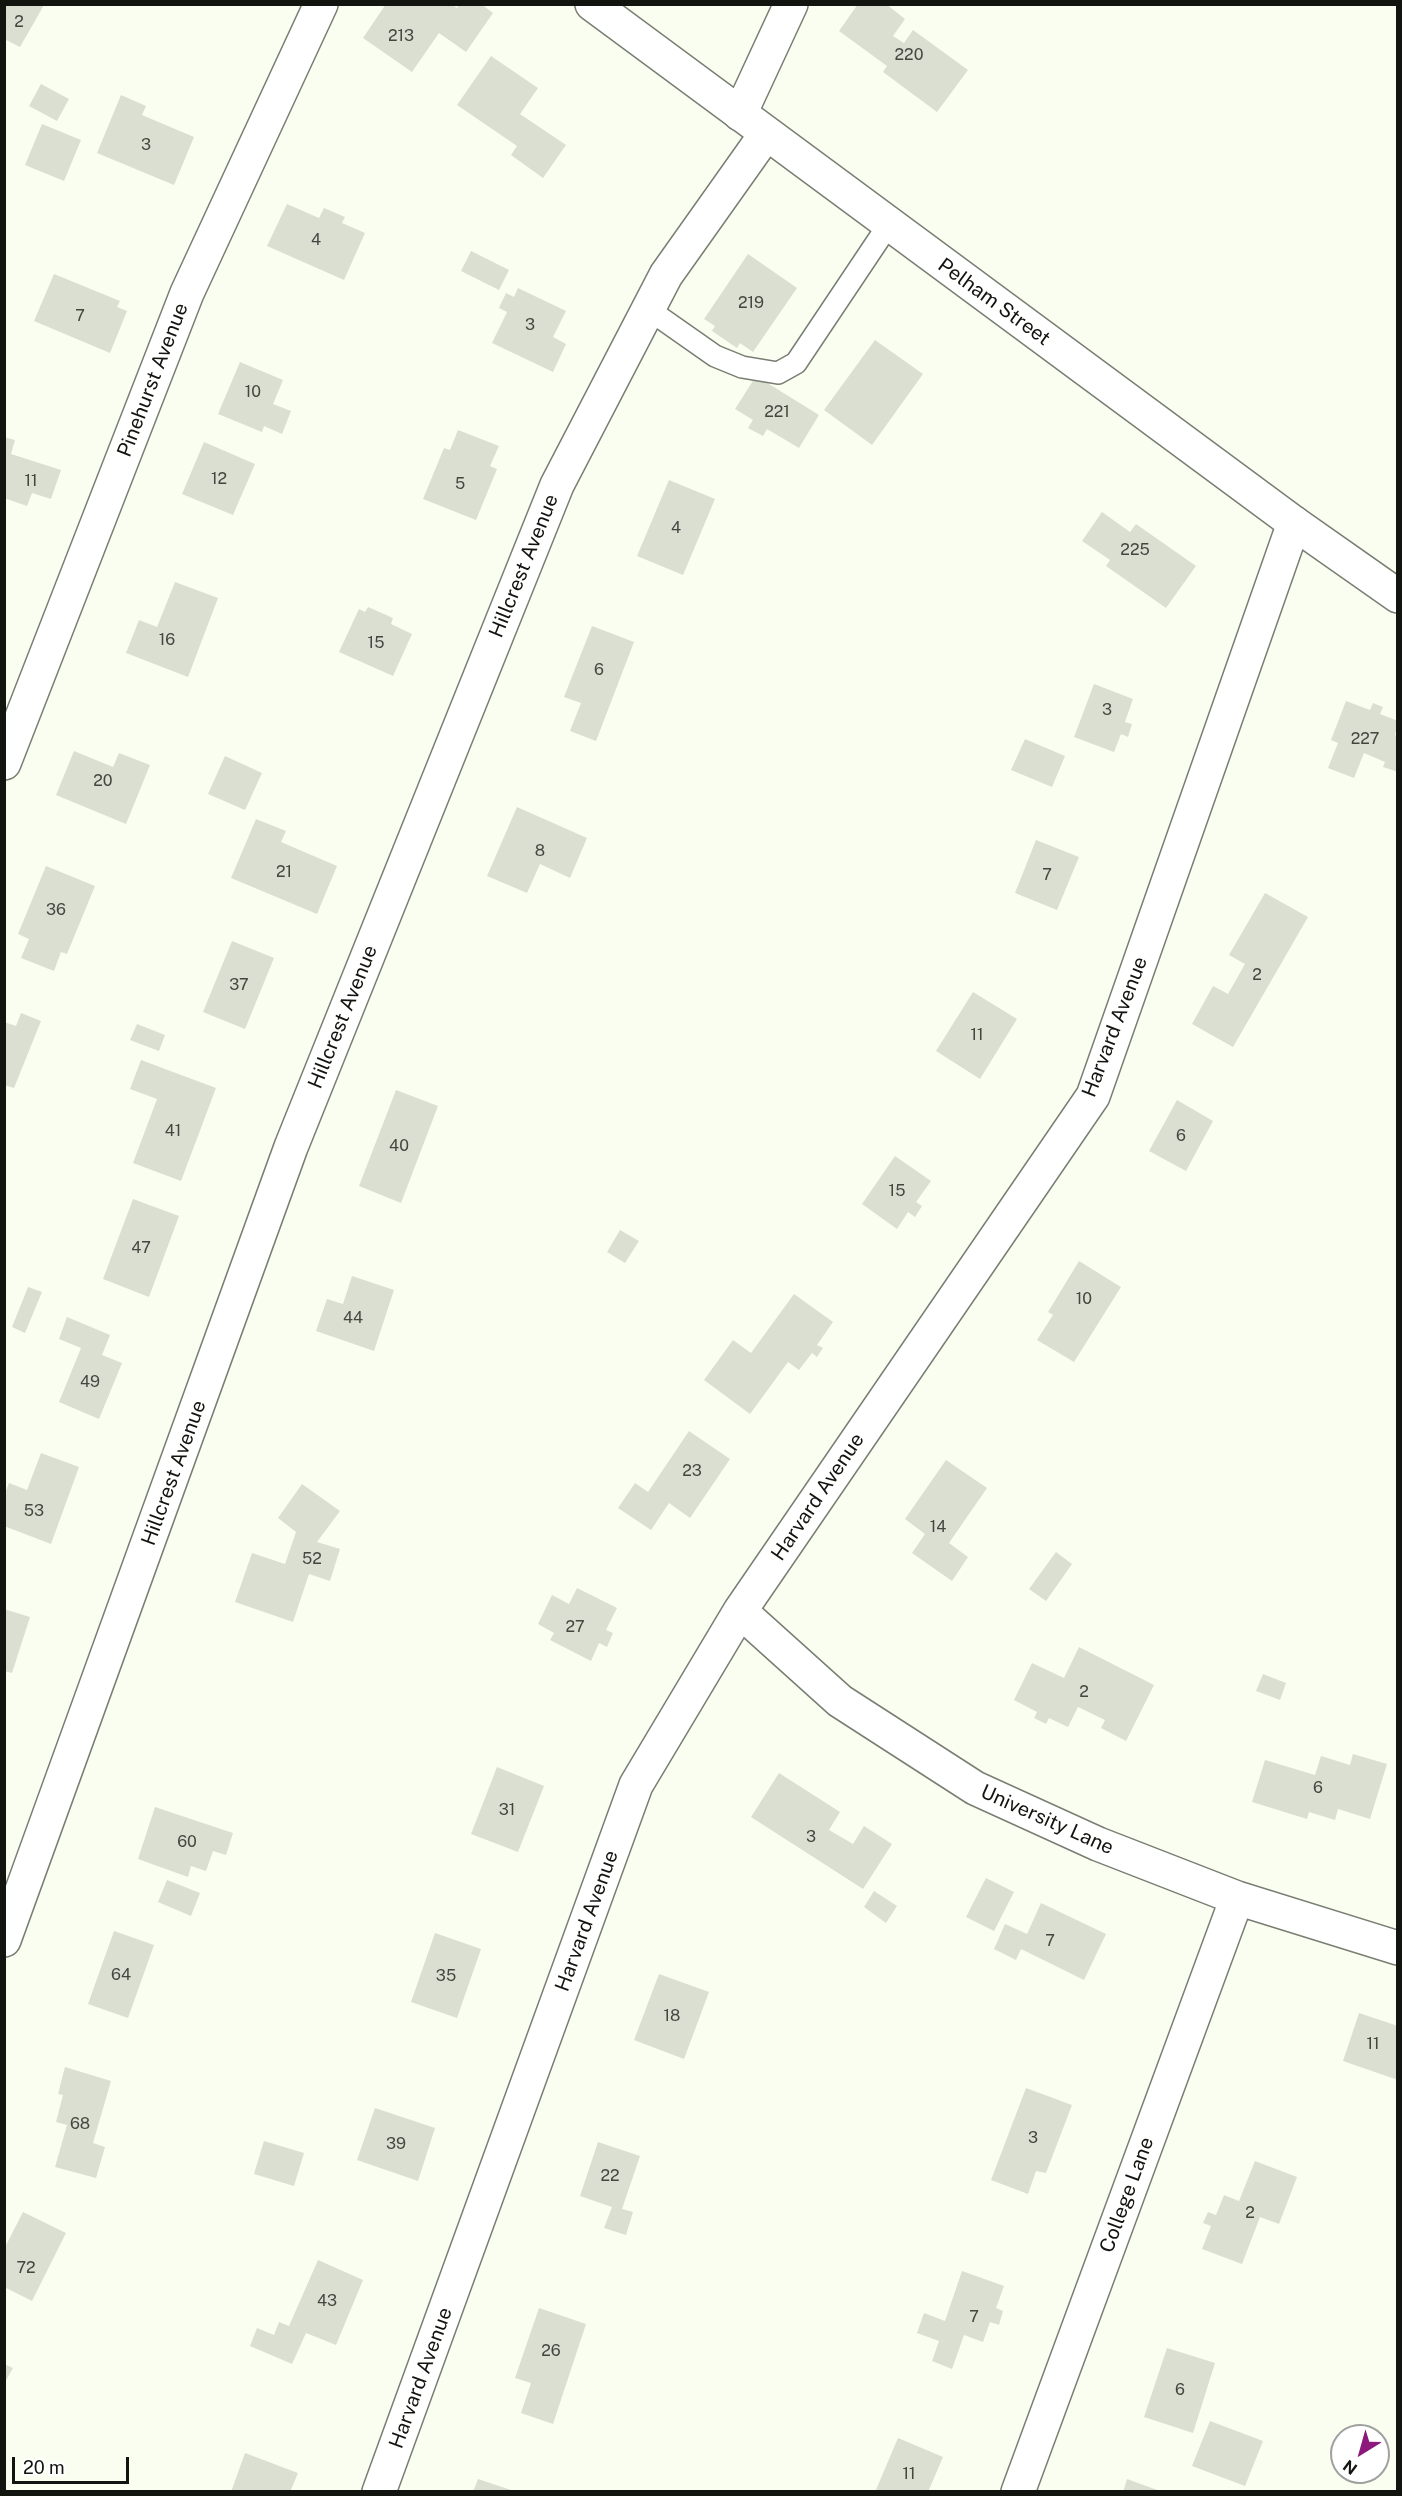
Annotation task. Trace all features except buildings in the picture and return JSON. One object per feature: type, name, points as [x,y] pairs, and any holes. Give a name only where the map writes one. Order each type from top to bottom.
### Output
[{"type":"street","name":"Pinehurst Avenue","points":[[4,763],[187,293],[321,4]]},
{"type":"street","name":"Pelham Street","points":[[592,4],[1294,524],[1398,596]]},
{"type":"street","points":[[740,114],[791,4]]},
{"type":"street","name":"Hillcrest Avenue","points":[[4,1940],[291,1147],[557,485],[666,275],[766,134]]},
{"type":"street","name":"Harvard Avenue","points":[[379,2492],[636,1785],[740,1611],[1093,1096],[1294,524]]},
{"type":"street","name":"University Lane","points":[[740,1611],[840,1701],[975,1788],[1098,1844],[1237,1898],[1398,1948]]},
{"type":"street","name":"College Lane","points":[[1018,2492],[1237,1898]]},
{"type":"lane","points":[[648,309],[715,356],[742,367],[778,374],[796,363],[889,224]]}]
